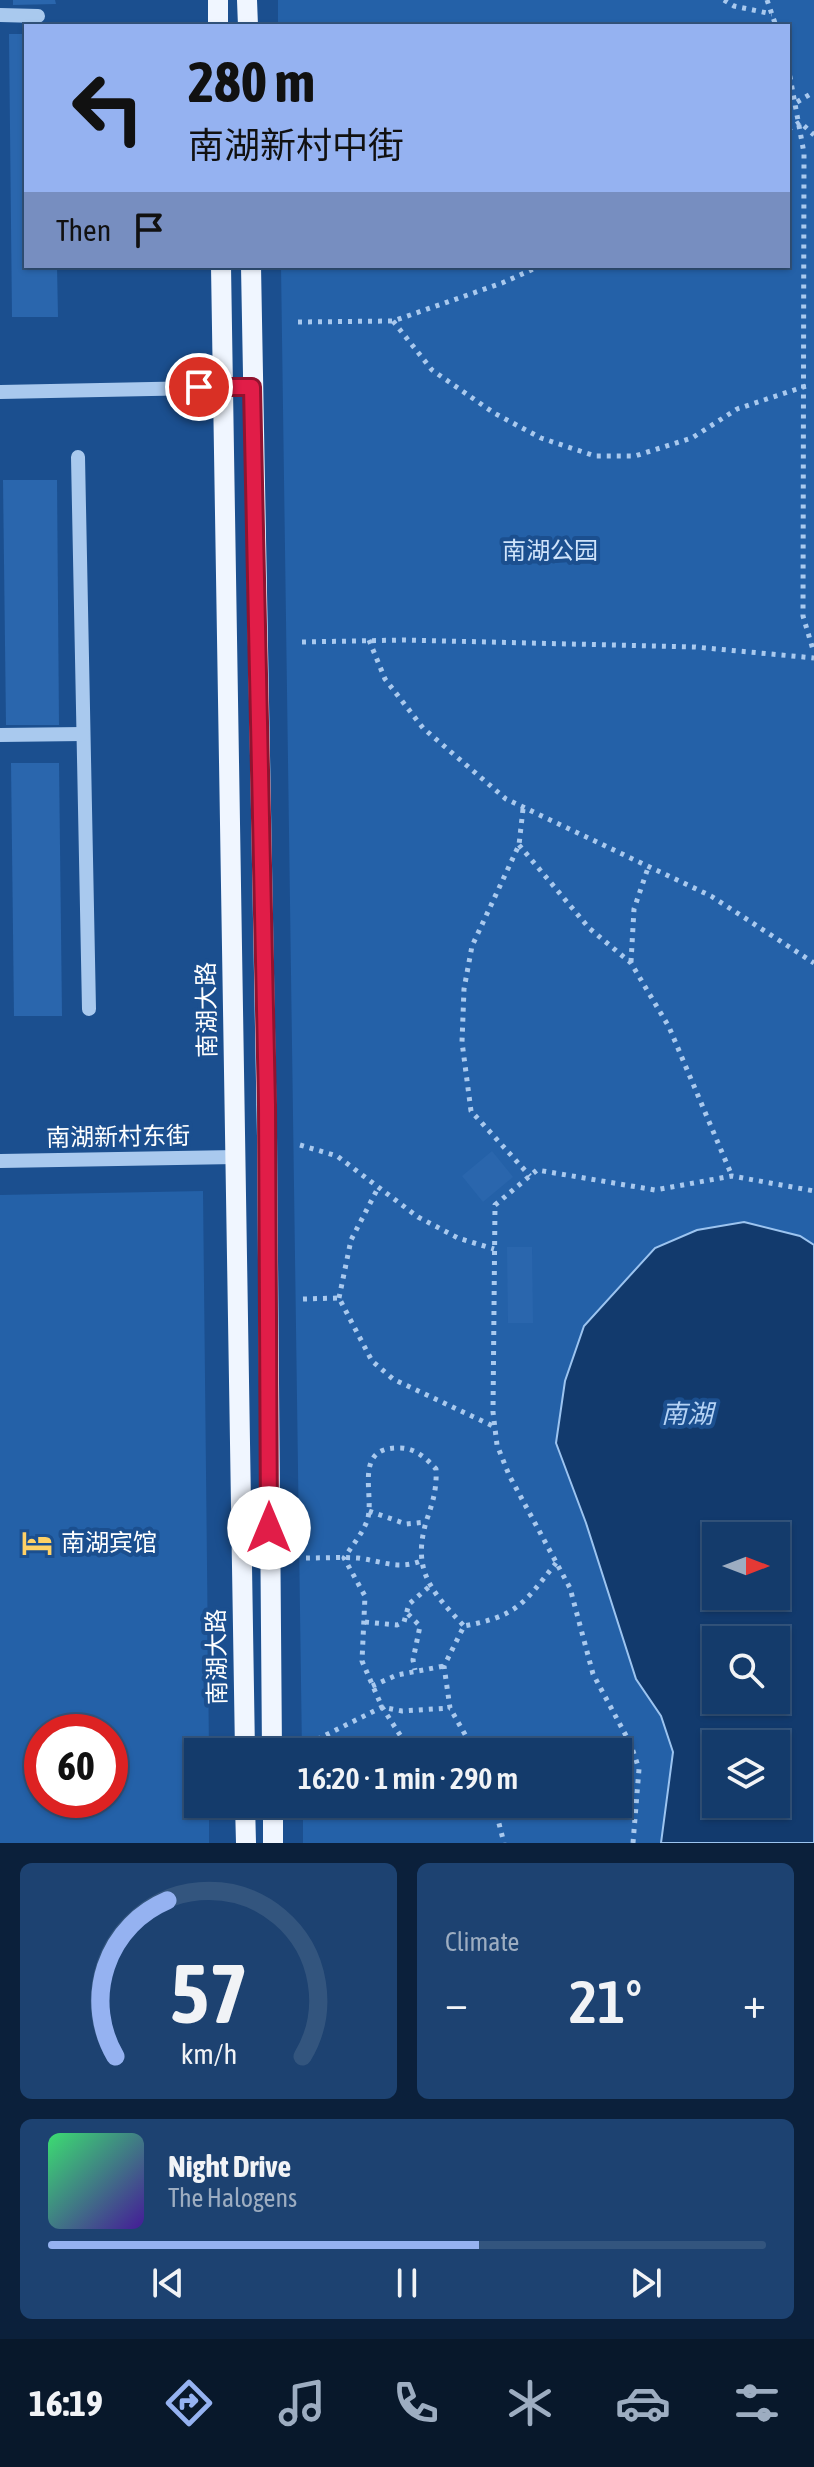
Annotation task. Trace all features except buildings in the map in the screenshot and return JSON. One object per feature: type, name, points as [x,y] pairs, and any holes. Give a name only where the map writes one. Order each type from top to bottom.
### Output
[{"type":"main road","points":[[218,0],[218,24]]},
{"type":"main road","points":[[247,0],[248,24]]},
{"type":"main road","name":"南湖大路","points":[[221,268],[245,1738]]},
{"type":"main road","points":[[251,268],[267,1105],[272,1738]]},
{"type":"main road","points":[[245,1818],[246,1843]]},
{"type":"main road","points":[[273,1818],[273,1843]]},
{"type":"street","points":[[0,15],[38,16]]},
{"type":"street","points":[[0,392],[252,387]]},
{"type":"street","points":[[78,457],[89,1009]]},
{"type":"street","points":[[0,735],[83,734]]},
{"type":"street","name":"南湖新村东街","points":[[0,1161],[236,1157]]},
{"type":"path","points":[[724,0],[734,6],[772,14]]},
{"type":"path","points":[[767,0],[775,24]]},
{"type":"path","points":[[302,642],[369,640],[695,647],[814,655],[803,616],[806,386],[804,153],[790,74]]},
{"type":"path","points":[[797,102],[814,92]]},
{"type":"path","points":[[790,129],[800,122]]},
{"type":"path","points":[[800,122],[814,135]]},
{"type":"path","points":[[806,264],[814,264]]},
{"type":"path","points":[[298,322],[393,321],[536,268]]},
{"type":"path","points":[[393,321],[432,370],[482,405],[541,438],[595,456],[635,456],[692,438],[737,409],[806,386]]},
{"type":"path","points":[[805,484],[814,484]]},
{"type":"path","points":[[369,640],[385,679],[423,728],[468,769],[523,809],[711,896],[814,963]]},
{"type":"path","points":[[523,809],[519,845],[472,946],[464,989],[462,1042],[471,1111],[530,1176]]},
{"type":"path","points":[[519,845],[589,928],[631,963],[669,1027],[732,1176]]},
{"type":"path","points":[[631,963],[634,909],[649,865]]},
{"type":"path","points":[[300,1145],[337,1156],[418,1217],[458,1238],[494,1249]]},
{"type":"path","points":[[633,1843],[639,1769],[631,1745],[593,1674],[570,1588],[509,1475],[497,1445],[495,1205],[537,1170],[655,1190],[732,1176],[814,1191]]},
{"type":"path","points":[[378,1188],[351,1240],[339,1298],[372,1361],[393,1379],[495,1427]]},
{"type":"path","points":[[303,1299],[339,1298]]},
{"type":"path","points":[[344,1558],[362,1532],[369,1511],[366,1474],[371,1462],[385,1451],[406,1448],[418,1453],[436,1469],[435,1494],[426,1522],[421,1561],[430,1586],[464,1626]]},
{"type":"path","points":[[369,1511],[406,1524],[426,1522]]},
{"type":"path","points":[[306,1558],[344,1558],[391,1566],[421,1561]]},
{"type":"path","points":[[344,1558],[365,1596],[362,1661],[382,1707],[402,1738]]},
{"type":"path","points":[[464,1626],[488,1622],[525,1603],[556,1563]]},
{"type":"path","points":[[365,1622],[397,1625],[408,1614],[409,1604],[416,1594],[430,1586]]},
{"type":"path","points":[[408,1614],[420,1626],[413,1660],[415,1670]]},
{"type":"path","points":[[464,1626],[444,1666],[450,1708],[467,1738]]},
{"type":"path","points":[[372,1686],[415,1670],[444,1666]]},
{"type":"path","points":[[320,1738],[382,1707],[402,1711],[450,1708]]},
{"type":"path","points":[[497,1818],[504,1843]]},
{"type":"green space","name":"南湖公园","points":[[278,0],[814,0],[814,1843],[303,1843],[303,1818],[632,1818],[632,1738],[302,1738],[281,268],[790,268],[790,24],[278,24]]},
{"type":"green space","points":[[203,1191],[209,1738],[184,1738],[184,1818],[209,1818],[209,1843],[0,1843],[0,1195]]},
{"type":"water","name":"南湖","points":[[744,1222],[800,1236],[814,1245],[814,1843],[661,1843],[673,1752],[661,1716],[636,1679],[586,1523],[556,1443],[565,1381],[584,1326],[655,1248],[697,1230]]},
{"type":"place","name":"南湖宾馆","points":[[37,1543]]},
{"type":"route","points":[[199,387],[252,387],[267,1105],[269,1528]]}]
